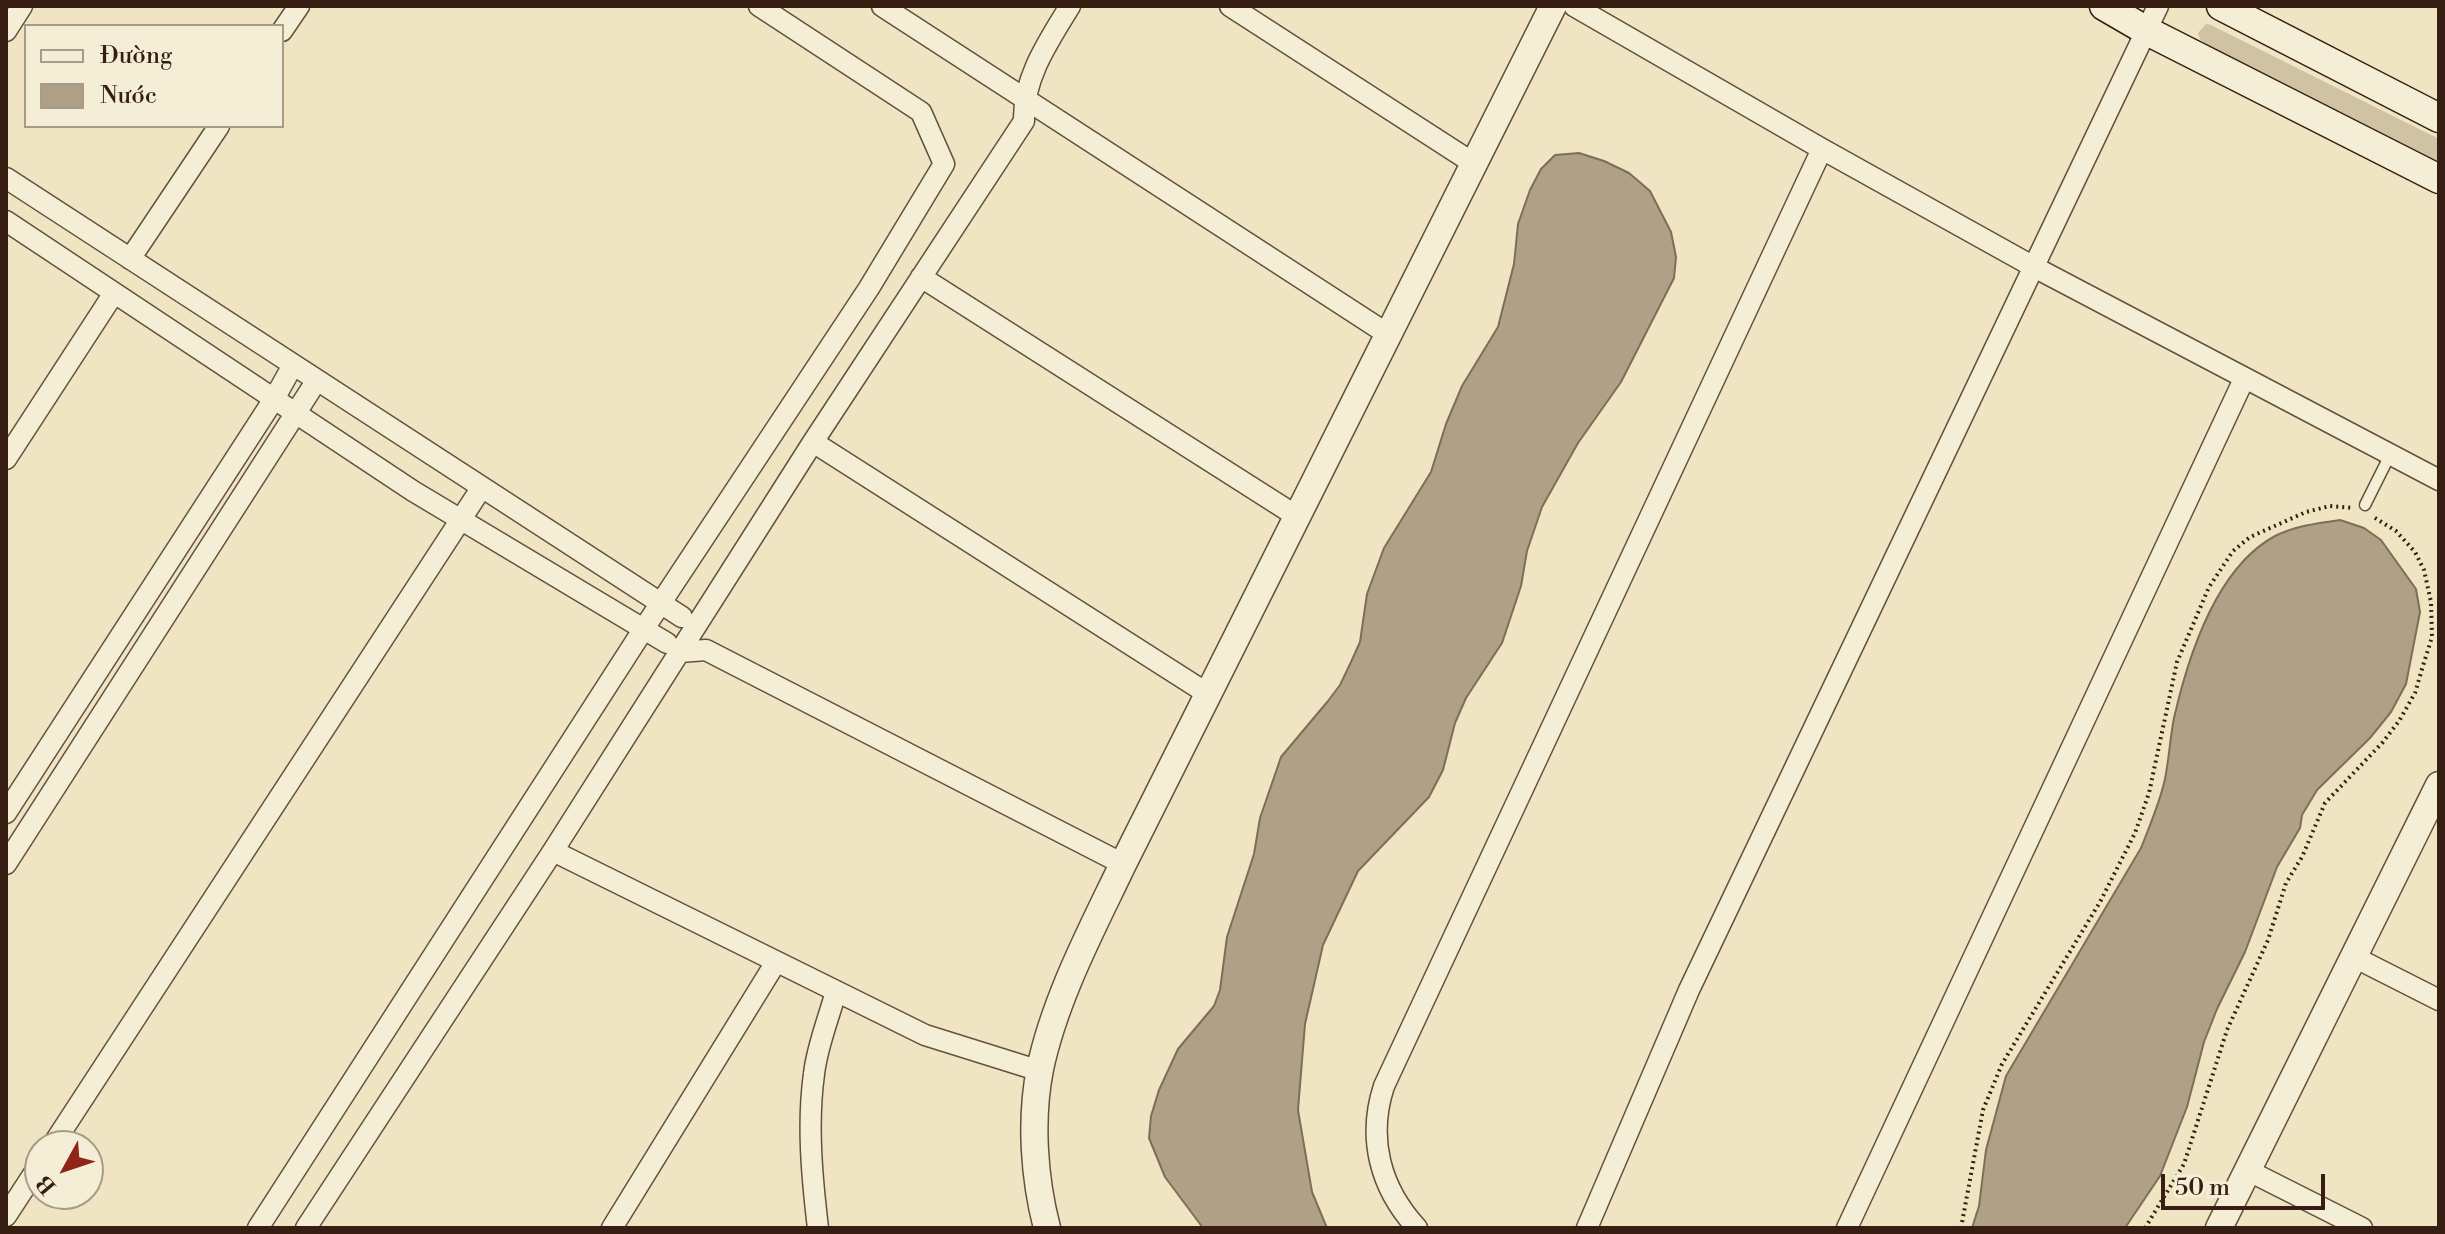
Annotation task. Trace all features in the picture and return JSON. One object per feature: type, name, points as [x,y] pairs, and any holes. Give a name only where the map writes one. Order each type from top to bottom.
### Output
[{"type":"main road","points":[[2104,6],[2153,18],[2439,179]]},
{"type":"main road","points":[[2221,6],[2439,118]]},
{"type":"street","points":[[6,31],[22,6]]},
{"type":"street","points":[[284,28],[299,6]]},
{"type":"street","points":[[258,1228],[643,630],[869,288],[944,164],[921,112],[759,6]]},
{"type":"street","points":[[882,6],[1389,335]]},
{"type":"street","points":[[309,1227],[553,851],[688,622],[813,442],[1024,121],[1023,98],[1043,49],[1070,6]]},
{"type":"street","points":[[1230,6],[1473,163]]},
{"type":"street","points":[[1047,1228],[1037,1167],[1035,1122],[1040,1071],[1078,961],[1123,864],[1553,6]]},
{"type":"street","points":[[1574,6],[2034,267],[2439,480]]},
{"type":"street","points":[[1587,1228],[1689,990],[2153,18]]},
{"type":"street","points":[[6,459],[110,290],[126,256],[218,128]]},
{"type":"street","points":[[1417,1228],[1392,1195],[1381,1167],[1376,1133],[1378,1105],[1384,1086],[1822,149]]},
{"type":"street","points":[[6,178],[688,622],[706,650]]},
{"type":"street","points":[[6,221],[413,491],[643,630],[674,647],[706,650],[1123,864]]},
{"type":"street","points":[[921,277],[1298,517]]},
{"type":"street","points":[[6,813],[293,365]]},
{"type":"street","points":[[1847,1228],[2244,379]]},
{"type":"street","points":[[6,864],[317,380]]},
{"type":"street","points":[[813,442],[1208,694]]},
{"type":"street","points":[[62,1130],[482,487]]},
{"type":"street","points":[[137,611],[160,625]]},
{"type":"street","points":[[2219,1228],[2439,785]]},
{"type":"street","points":[[23,787],[47,801]]},
{"type":"street","points":[[553,851],[925,1035],[1040,1071]]},
{"type":"street","points":[[2352,956],[2439,1000]]},
{"type":"street","points":[[612,1228],[776,962]]},
{"type":"street","points":[[818,1228],[813,1156],[814,1071],[836,991]]},
{"type":"street","points":[[2247,1170],[2362,1228]]},
{"type":"street","points":[[6,1216],[24,1188]]},
{"type":"lane","points":[[2365,505],[2390,455]]},
{"type":"path","points":[[1961,1228],[1983,1110],[2009,1051],[2100,902],[2135,833],[2149,793],[2177,662],[2209,587],[2233,551],[2250,537],[2306,512],[2330,506],[2354,508],[2396,531],[2415,552],[2424,570],[2431,602],[2432,637],[2415,693],[2399,721],[2325,803],[2314,825],[2302,857],[2286,883],[2268,940],[2227,1030],[2184,1164],[2145,1228]]},
{"type":"shaded area","points":[[2206,24],[2439,139],[2439,165],[2208,46],[2198,33]]},
{"type":"water","points":[[1579,153],[1629,173],[1650,191],[1671,232],[1676,257],[1674,278],[1621,382],[1578,443],[1542,507],[1502,643],[1466,698],[1455,723],[1443,770],[1429,797],[1358,871],[1323,945],[1305,1024],[1298,1110],[1312,1192],[1327,1228],[1203,1228],[1165,1177],[1149,1138],[1151,1116],[1159,1090],[1178,1049],[1214,1006],[1220,990],[1227,937],[1254,854],[1260,818],[1281,757],[1340,685],[1360,642],[1367,594],[1384,548],[1431,472],[1462,386],[1498,327],[1514,264],[1518,224],[1530,190],[1541,169],[1555,155]]},
{"type":"water","points":[[2340,520],[2364,528],[2381,540],[2416,589],[2420,612],[2406,684],[2391,712],[2370,738],[2317,790],[2302,815],[2300,828],[2277,867],[2245,952],[2204,1042],[2187,1107],[2160,1176],[2125,1228],[1972,1228],[1979,1206],[1986,1150],[2006,1076],[2141,848],[2163,788],[2174,718],[2187,668],[2208,616],[2236,569],[2254,551],[2290,530]]}]
